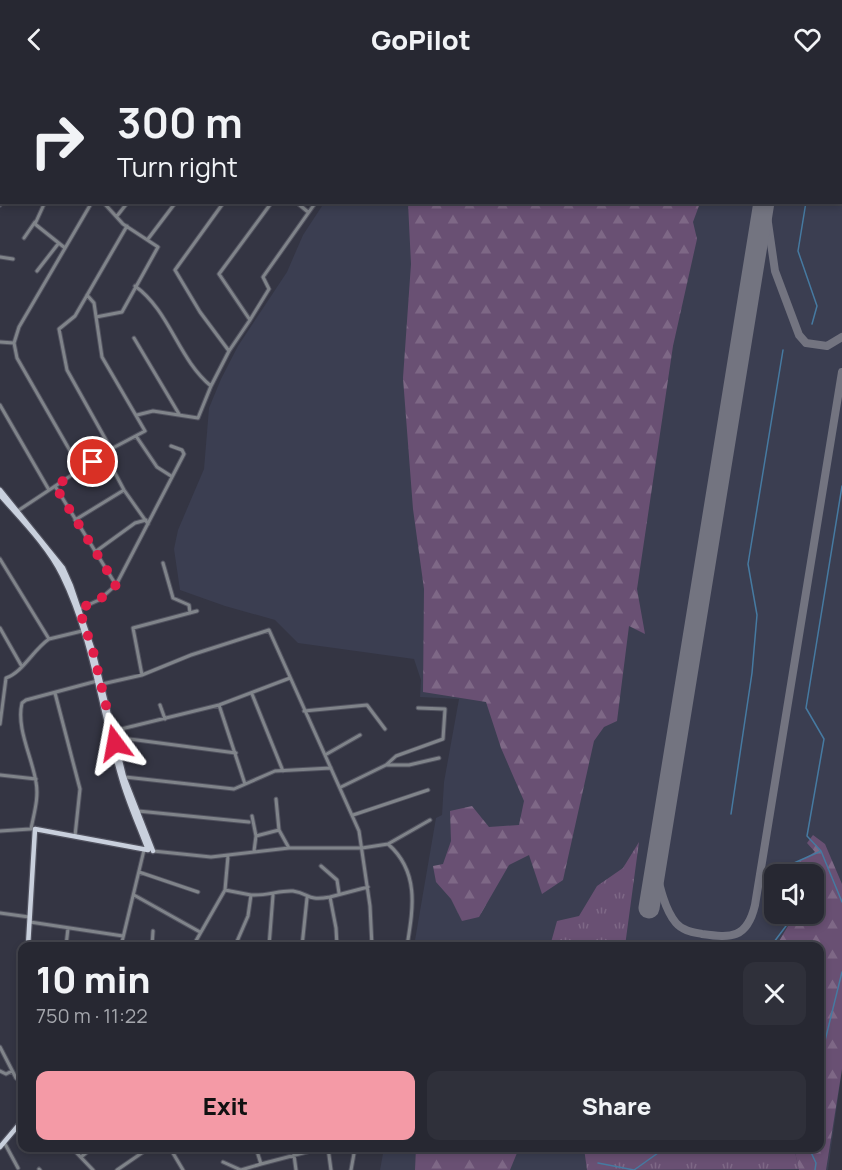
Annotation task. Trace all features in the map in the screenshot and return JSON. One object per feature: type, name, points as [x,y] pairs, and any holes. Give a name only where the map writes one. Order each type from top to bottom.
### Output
[{"type":"main road","points":[[0,490],[60,571],[100,683],[125,784],[148,851]]},
{"type":"main road","points":[[0,495],[63,568],[79,609],[125,784],[137,811],[148,851]]},
{"type":"main road","points":[[27,942],[33,829],[148,851]]},
{"type":"main road","points":[[1,1144],[18,1125]]},
{"type":"street","points":[[24,238],[44,204]]},
{"type":"street","points":[[81,470],[17,358],[14,343],[19,327],[91,204]]},
{"type":"street","points":[[96,317],[122,312],[158,247],[126,226],[105,204]]},
{"type":"street","points":[[117,216],[126,204]]},
{"type":"street","points":[[148,239],[174,204]]},
{"type":"street","points":[[223,204],[175,270],[200,312],[228,351]]},
{"type":"street","points":[[250,320],[219,274],[271,204]]},
{"type":"street","points":[[298,204],[308,212]]},
{"type":"street","points":[[137,416],[149,411],[198,418],[228,351],[269,289],[263,277],[314,204]]},
{"type":"street","points":[[35,222],[65,248]]},
{"type":"street","points":[[111,449],[67,370],[60,326],[75,316],[126,226]]},
{"type":"street","points":[[37,271],[58,243]]},
{"type":"street","points":[[0,257],[13,259]]},
{"type":"street","points":[[135,286],[151,298],[199,375],[211,386]]},
{"type":"street","points":[[17,512],[111,449],[145,431],[102,357],[93,299],[87,295]]},
{"type":"street","points":[[134,338],[179,414]]},
{"type":"street","points":[[0,342],[14,343]]},
{"type":"street","points":[[0,407],[49,490]]},
{"type":"street","points":[[136,436],[156,467],[171,476]]},
{"type":"street","points":[[79,609],[99,600],[116,585],[184,452],[171,447]]},
{"type":"street","points":[[105,454],[124,490],[147,522]]},
{"type":"street","points":[[55,486],[116,585]]},
{"type":"street","points":[[75,520],[124,490]]},
{"type":"street","points":[[95,552],[135,523],[147,522]]},
{"type":"street","points":[[0,559],[49,639]]},
{"type":"street","points":[[163,563],[173,598],[189,605],[190,613]]},
{"type":"street","points":[[142,675],[133,628],[197,611]]},
{"type":"street","points":[[0,628],[21,665]]},
{"type":"street","points":[[0,831],[33,829],[36,779],[21,720],[21,709],[26,700],[142,675],[265,629],[271,633],[304,711],[353,815],[362,848],[368,886],[372,942]]},
{"type":"street","points":[[0,724],[4,681],[17,674],[21,665],[36,647],[49,639],[82,631]]},
{"type":"street","points":[[113,734],[219,705],[290,678]]},
{"type":"street","points":[[55,693],[80,789],[75,836]]},
{"type":"street","points":[[252,693],[283,771]]},
{"type":"street","points":[[160,705],[165,719]]},
{"type":"street","points":[[219,705],[245,784]]},
{"type":"street","points":[[304,711],[367,705],[385,729]]},
{"type":"street","points":[[341,787],[386,765],[396,756],[443,739],[445,709],[418,708]]},
{"type":"street","points":[[113,734],[236,753]]},
{"type":"street","points":[[324,755],[360,735]]},
{"type":"street","points":[[386,765],[409,765],[439,758]]},
{"type":"street","points":[[124,777],[234,789],[275,771],[331,768]]},
{"type":"street","points":[[0,775],[36,779]]},
{"type":"street","points":[[353,815],[428,790]]},
{"type":"street","points":[[276,799],[279,830],[289,848]]},
{"type":"street","points":[[137,811],[249,822]]},
{"type":"street","points":[[252,816],[256,836],[254,851]]},
{"type":"street","points":[[122,942],[139,872],[148,851],[187,857],[228,856],[289,848],[362,848],[388,844],[430,820]]},
{"type":"street","points":[[256,836],[279,830]]},
{"type":"street","points":[[388,844],[397,851],[414,890],[408,942]]},
{"type":"street","points":[[195,942],[225,891],[228,856]]},
{"type":"street","points":[[321,866],[337,880],[339,893]]},
{"type":"street","points":[[139,872],[198,892]]},
{"type":"street","points":[[225,891],[251,895],[273,895],[282,891],[293,891],[307,898],[330,897],[368,886]]},
{"type":"street","points":[[134,895],[200,932]]},
{"type":"street","points":[[237,942],[248,916],[251,895]]},
{"type":"street","points":[[268,942],[273,895]]},
{"type":"street","points":[[330,897],[336,928],[336,942]]},
{"type":"street","points":[[302,942],[307,898]]},
{"type":"street","points":[[0,913],[68,928],[123,936]]},
{"type":"street","points":[[66,942],[68,928]]},
{"type":"street","points":[[152,942],[153,931]]},
{"type":"street","points":[[0,1047],[18,1078]]},
{"type":"street","points":[[0,1071],[6,1074],[12,1071]]},
{"type":"street","points":[[1,1144],[18,1168]]},
{"type":"street","points":[[76,1152],[93,1170]]},
{"type":"street","points":[[81,1157],[87,1152]]},
{"type":"street","points":[[117,1170],[143,1152]]},
{"type":"street","points":[[172,1152],[183,1170]]},
{"type":"street","points":[[257,1152],[261,1164]]},
{"type":"street","points":[[294,1152],[296,1170]]},
{"type":"street","points":[[223,1162],[241,1170],[308,1152]]},
{"type":"street","points":[[329,1152],[331,1170]]},
{"type":"street","points":[[351,1170],[354,1152]]},
{"type":"shaded area","points":[[323,204],[842,204],[842,1070],[828,1170],[380,1170],[383,1152],[824,1152],[824,942],[415,942],[436,818],[442,815],[444,782],[459,699],[420,697],[421,680],[414,659],[298,643],[275,620],[180,590],[174,549],[178,530],[204,469],[209,408],[238,346],[287,272],[303,235]]},
{"type":"green space","points":[[408,204],[700,204],[693,222],[697,239],[673,346],[637,589],[645,634],[629,626],[617,721],[604,727],[594,741],[563,880],[542,894],[529,855],[509,865],[479,917],[462,921],[451,899],[436,882],[433,866],[443,864],[451,841],[450,811],[472,806],[489,827],[519,825],[524,801],[501,748],[486,702],[423,692],[424,589],[413,509],[403,378],[411,264]]},
{"type":"green space","points":[[813,835],[825,844],[842,884],[842,1069],[826,1170],[799,1170],[795,1152],[824,1152],[824,942],[778,942],[788,924],[824,924],[824,864],[795,864],[815,852],[807,843]]},
{"type":"green space","points":[[639,842],[626,942],[551,942],[557,921],[579,916],[597,886],[623,868]]},
{"type":"green space","points":[[416,1152],[517,1152],[510,1170],[415,1170]]},
{"type":"green space","points":[[585,1152],[795,1152],[799,1169],[587,1170]]},
{"type":"waterway","points":[[806,204],[798,251],[817,306],[812,324]]},
{"type":"waterway","points":[[731,814],[752,673],[757,615],[748,564],[783,350]]},
{"type":"waterway","points":[[842,486],[806,708],[824,739],[807,836],[821,851],[842,902]]},
{"type":"waterway","points":[[794,864],[821,851]]},
{"type":"waterway","points":[[774,942],[786,924]]},
{"type":"waterway","points":[[824,1045],[842,972]]},
{"type":"waterway","points":[[598,1163],[634,1170],[659,1152]]},
{"type":"waterway","points":[[811,1152],[816,1163],[815,1170]]},
{"type":"taxiway","points":[[765,204],[775,271],[799,335],[806,343],[827,346],[842,337]]},
{"type":"taxiway","points":[[655,865],[668,911],[682,928],[702,934],[729,936],[742,930],[752,916],[842,372]]},
{"type":"runway","points":[[649,908],[764,204]]},
{"type":"route","points":[[93,462],[55,486],[116,585],[99,600],[79,609],[102,684],[115,743]]}]
